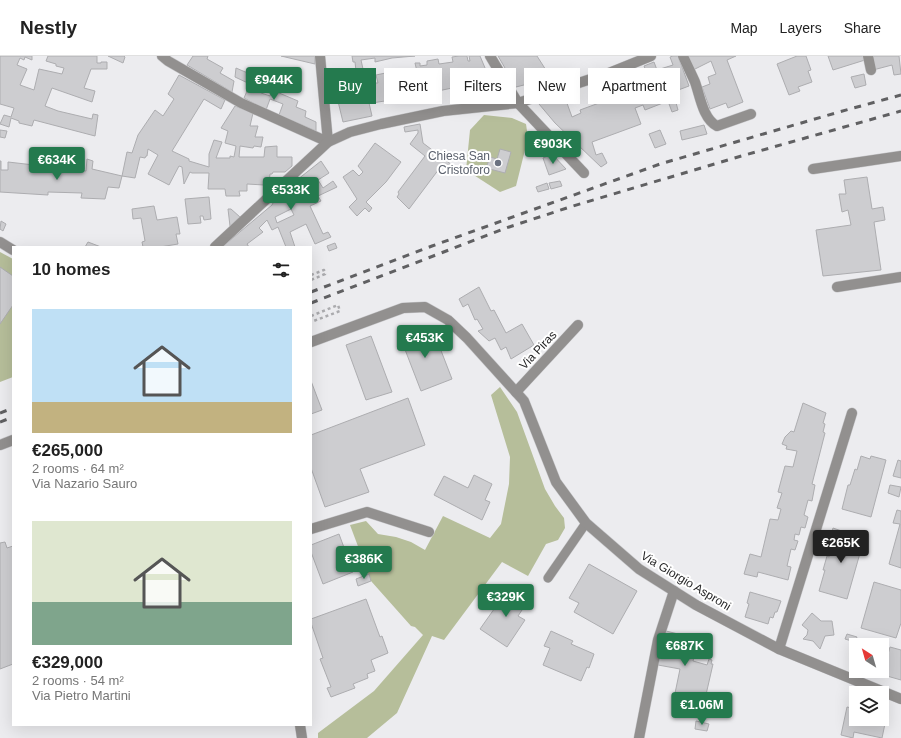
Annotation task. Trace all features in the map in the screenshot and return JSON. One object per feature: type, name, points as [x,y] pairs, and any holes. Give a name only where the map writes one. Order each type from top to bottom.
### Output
[{"type":"street","points":[[162,56],[199,80],[241,103],[328,142]]},
{"type":"street","points":[[320,56],[328,142]]},
{"type":"street","points":[[490,56],[518,103],[584,173]]},
{"type":"street","points":[[216,246],[328,142],[350,132],[443,111],[518,103],[609,73],[651,56]]},
{"type":"street","points":[[683,56],[695,81],[706,114],[713,124],[717,126],[751,114]]},
{"type":"street","points":[[868,56],[871,70]]},
{"type":"street","points":[[813,169],[901,156]]},
{"type":"street","points":[[0,242],[12,249]]},
{"type":"street","points":[[837,287],[901,277]]},
{"type":"street","name":"Via Giorgio Asproni","points":[[312,342],[403,308],[425,307],[448,320],[467,338],[524,401],[556,482],[586,523],[638,569],[696,605],[779,648],[901,699]]},
{"type":"street","name":"Via Piras","points":[[516,392],[578,326]]},
{"type":"street","points":[[779,648],[852,413]]},
{"type":"street","points":[[0,445],[12,440]]},
{"type":"street","points":[[312,529],[367,512],[429,532]]},
{"type":"street","points":[[639,738],[658,640],[674,591]]},
{"type":"street","points":[[300,726],[302,738]]},
{"type":"lane","points":[[548,578],[586,523]]},
{"type":"path","points":[[312,275],[324,270],[325,274],[312,280]]},
{"type":"path","points":[[312,316],[338,305],[340,311],[312,322]]},
{"type":"green space","points":[[484,115],[512,118],[526,124],[528,138],[516,186],[500,192],[466,170],[470,130]]},
{"type":"green space","points":[[0,252],[12,258],[12,377],[0,382]]},
{"type":"green space","points":[[500,387],[517,412],[545,489],[564,518],[565,528],[558,540],[546,544],[528,576],[502,562],[444,640],[432,636],[397,713],[367,738],[318,738],[318,733],[374,691],[423,635],[415,627],[411,626],[371,581],[350,525],[366,521],[378,534],[396,537],[411,542],[425,550],[443,516],[490,538],[501,524],[509,484],[510,457],[491,395]]},
{"type":"building","points":[[0,56],[32,56],[32,60],[25,57],[24,60],[20,58],[17,65],[27,69],[20,85],[34,90],[39,69],[62,74],[64,68],[46,61],[48,56],[97,56],[97,63],[107,62],[107,69],[91,69],[84,88],[95,91],[92,102],[52,88],[45,106],[58,111],[92,119],[93,114],[98,115],[95,136],[34,120],[32,126],[19,123],[19,121],[11,118],[9,127],[0,124],[4,115],[11,117],[14,108],[0,104]]},
{"type":"building","points":[[108,56],[124,56],[125,57],[123,63]]},
{"type":"building","points":[[193,56],[208,56],[207,59],[223,68],[220,73],[234,81],[232,92],[187,65]]},
{"type":"building","points":[[281,56],[315,56],[315,64]]},
{"type":"building","points":[[352,56],[415,56],[392,58],[375,62],[375,58],[361,60],[363,68],[356,68],[355,62],[353,62]]},
{"type":"building","points":[[467,56],[468,61],[470,61],[469,56],[480,56],[485,68],[450,68],[450,88],[442,90],[442,68],[416,68],[415,63],[420,63],[420,66],[427,65],[427,61],[438,59],[439,64],[453,62],[452,57]]},
{"type":"building","points":[[498,56],[537,56],[545,68],[524,68],[524,85],[516,87],[516,68],[505,68]]},
{"type":"building","points":[[678,56],[689,86],[680,89],[680,68],[663,68],[673,65],[670,57]]},
{"type":"building","points":[[687,56],[736,56],[727,60],[743,102],[728,108],[726,103],[710,109],[702,87],[710,84],[708,77],[716,74],[711,61],[693,70]]},
{"type":"building","points":[[797,56],[806,56],[811,70],[808,71],[812,82],[798,87],[800,91],[789,95],[777,64]]},
{"type":"building","points":[[828,56],[864,56],[865,60],[833,70]]},
{"type":"building","points":[[870,56],[899,56],[901,74],[894,75],[892,65],[873,70]]},
{"type":"building","points":[[654,62],[656,68],[645,68],[644,66]]},
{"type":"building","points":[[236,68],[257,77],[255,81],[263,84],[261,93],[270,96],[272,90],[298,101],[296,107],[306,111],[305,117],[316,122],[316,131],[279,115],[283,104],[270,99],[266,110],[244,98],[250,84],[235,77]]},
{"type":"building","points":[[384,73],[384,101],[376,102],[376,83],[378,83],[376,75]]},
{"type":"building","points":[[864,74],[866,85],[855,88],[851,77]]},
{"type":"building","points":[[179,75],[225,100],[221,109],[204,99],[172,151],[189,159],[189,161],[209,167],[209,154],[214,140],[222,142],[216,158],[230,158],[230,156],[234,157],[236,146],[225,143],[228,131],[221,128],[235,106],[253,113],[250,126],[258,126],[255,137],[263,137],[261,147],[254,146],[253,148],[240,146],[239,157],[264,157],[265,147],[277,146],[277,157],[292,157],[292,166],[285,172],[273,172],[270,174],[269,183],[264,182],[264,185],[247,184],[247,191],[239,191],[240,196],[226,196],[225,189],[208,189],[209,173],[190,172],[184,184],[182,167],[179,166],[169,185],[148,174],[158,155],[148,149],[147,156],[145,158],[140,157],[135,178],[122,176],[127,152],[132,153],[138,135],[155,110],[163,116],[174,99],[168,94]]},
{"type":"building","points":[[339,104],[369,104],[372,116],[343,122]]},
{"type":"building","points":[[539,104],[567,104],[572,117],[581,113],[580,110],[596,104],[660,104],[645,110],[643,105],[635,108],[641,124],[592,142],[596,155],[602,153],[607,163],[601,167],[555,123]]},
{"type":"building","points":[[669,104],[676,104],[678,110],[672,112]]},
{"type":"building","points":[[420,124],[423,143],[452,165],[448,171],[442,165],[409,209],[397,197],[399,194],[398,192],[425,156],[410,144],[418,133],[418,130],[405,132],[404,127]]},
{"type":"building","points":[[704,125],[707,134],[682,140],[680,131]]},
{"type":"building","points":[[0,130],[7,131],[5,138],[0,137]]},
{"type":"building","points":[[660,130],[666,144],[655,148],[649,134]]},
{"type":"building","points":[[375,143],[401,162],[386,182],[366,202],[372,208],[369,212],[365,208],[357,216],[349,207],[357,199],[343,177],[353,170],[359,176],[363,172],[358,166]]},
{"type":"building","name":"Chiesa San Cristoforo","points":[[500,149],[511,152],[505,173],[486,168],[490,157],[497,159]]},
{"type":"building","points":[[552,154],[566,169],[549,175],[543,158]]},
{"type":"building","points":[[63,156],[73,157],[72,164],[62,163]]},
{"type":"building","points":[[87,159],[93,161],[92,169],[122,176],[119,188],[108,187],[105,199],[81,198],[82,193],[48,192],[48,195],[0,192],[0,161],[1,170],[8,170],[8,162],[86,171]]},
{"type":"building","points":[[321,161],[329,173],[318,180],[323,188],[333,181],[337,187],[318,196],[321,201],[310,206],[323,234],[328,232],[331,237],[315,244],[306,224],[290,232],[295,246],[286,246],[278,227],[272,230],[267,220],[259,228],[263,232],[247,244],[248,246],[223,246],[272,205],[275,199]],"holes":[[[315,193],[316,196],[306,201],[304,197],[307,194],[308,196]],[[291,209],[294,215],[277,223],[275,217]]]},
{"type":"building","points":[[867,177],[872,209],[883,207],[885,220],[874,222],[881,270],[823,276],[816,230],[851,225],[848,210],[842,212],[839,194],[846,194],[844,180]]},
{"type":"building","points":[[560,181],[562,186],[551,189],[549,183]]},
{"type":"building","points":[[547,183],[549,189],[538,192],[536,187]]},
{"type":"building","points":[[209,197],[211,219],[204,220],[203,216],[200,216],[201,223],[188,224],[185,199]]},
{"type":"building","points":[[154,206],[157,220],[177,217],[180,234],[176,234],[178,244],[166,246],[143,246],[142,242],[145,241],[141,218],[133,219],[132,209]]},
{"type":"building","points":[[228,209],[231,209],[240,217],[230,226]]},
{"type":"building","points":[[1,221],[6,224],[3,231],[0,229]]},
{"type":"building","points":[[88,242],[98,246],[86,246]]},
{"type":"building","points":[[335,243],[337,248],[329,251],[327,246]]},
{"type":"building","points":[[0,267],[12,275],[12,306],[0,324]]},
{"type":"building","points":[[479,287],[491,311],[494,310],[506,333],[522,324],[534,345],[511,359],[506,347],[501,350],[495,338],[489,341],[478,331],[483,329],[477,319],[475,320],[468,304],[463,307],[459,299]]},
{"type":"building","points":[[417,327],[422,341],[435,335],[452,379],[421,391],[399,334]]},
{"type":"building","points":[[371,336],[392,392],[366,400],[346,345]]},
{"type":"building","points":[[312,384],[322,410],[312,414]]},
{"type":"building","points":[[408,398],[425,445],[360,469],[369,492],[325,507],[312,471],[312,435]]},
{"type":"building","points":[[803,403],[826,413],[823,423],[825,424],[823,432],[825,433],[812,484],[815,485],[812,501],[808,500],[804,515],[808,517],[805,528],[801,527],[799,535],[795,534],[794,540],[798,541],[795,550],[791,549],[787,566],[791,567],[788,580],[758,572],[757,577],[744,574],[750,554],[761,557],[770,519],[778,520],[781,509],[777,508],[782,493],[778,492],[785,466],[793,467],[797,451],[786,449],[787,446],[782,444],[785,437],[791,431],[794,432]]},
{"type":"building","points":[[861,456],[870,459],[871,456],[886,460],[871,517],[842,509],[848,485],[850,485],[855,469],[857,470]]},
{"type":"building","points":[[898,460],[901,461],[901,478],[893,476]]},
{"type":"building","points":[[474,475],[492,484],[485,500],[490,502],[482,520],[434,495],[444,476],[468,488]]},
{"type":"building","points":[[890,485],[901,487],[899,497],[888,493]]},
{"type":"building","points":[[897,510],[901,511],[901,568],[889,564],[900,524],[893,523]]},
{"type":"building","points":[[833,528],[864,539],[847,599],[819,591],[827,556],[829,557],[833,544],[829,542]]},
{"type":"building","points":[[339,534],[353,572],[323,584],[312,555],[312,545]]},
{"type":"building","points":[[5,542],[7,548],[12,546],[12,664],[0,669],[0,543]]},
{"type":"building","points":[[589,564],[637,591],[613,634],[574,612],[579,603],[569,598]]},
{"type":"building","points":[[369,574],[371,581],[358,586],[356,579]]},
{"type":"building","points":[[874,582],[901,590],[901,623],[896,638],[861,628]]},
{"type":"building","points":[[507,587],[528,601],[518,616],[525,620],[507,647],[480,629],[504,595],[502,594]]},
{"type":"building","points":[[750,592],[781,601],[777,612],[775,612],[773,618],[770,617],[768,624],[745,617],[749,604],[747,603]]},
{"type":"building","points":[[366,599],[380,637],[382,636],[388,653],[371,660],[375,671],[367,674],[368,678],[353,684],[355,688],[331,697],[327,688],[331,687],[320,659],[323,658],[312,626],[312,619]]},
{"type":"building","points":[[812,613],[821,621],[832,621],[834,635],[825,636],[820,649],[813,641],[803,639],[807,635],[808,630],[802,625]]},
{"type":"building","points":[[551,631],[573,641],[571,644],[594,654],[589,668],[587,667],[581,681],[543,665],[550,648],[544,646]]},
{"type":"building","points":[[666,631],[698,639],[693,661],[707,665],[709,659],[712,660],[711,664],[713,664],[705,699],[687,695],[684,706],[673,703],[680,669],[658,665]]},
{"type":"building","points":[[847,634],[857,637],[849,638],[849,640],[845,639]]},
{"type":"building","points":[[890,647],[901,650],[901,680],[889,677]]},
{"type":"building","points":[[847,707],[849,707],[849,726],[885,726],[882,738],[854,732],[853,738],[841,735]]},
{"type":"building","points":[[696,721],[709,724],[707,731],[695,729]]},
{"type":"railway","points":[[312,292],[432,246],[660,164],[901,95]]},
{"type":"railway","points":[[312,303],[506,228],[573,206],[901,111]]},
{"type":"railway","points":[[0,413],[12,408]]},
{"type":"railway","points":[[0,422],[12,417]]},
{"type":"place","name":"Chiesa San Cristoforo","points":[[498,163]]}]
